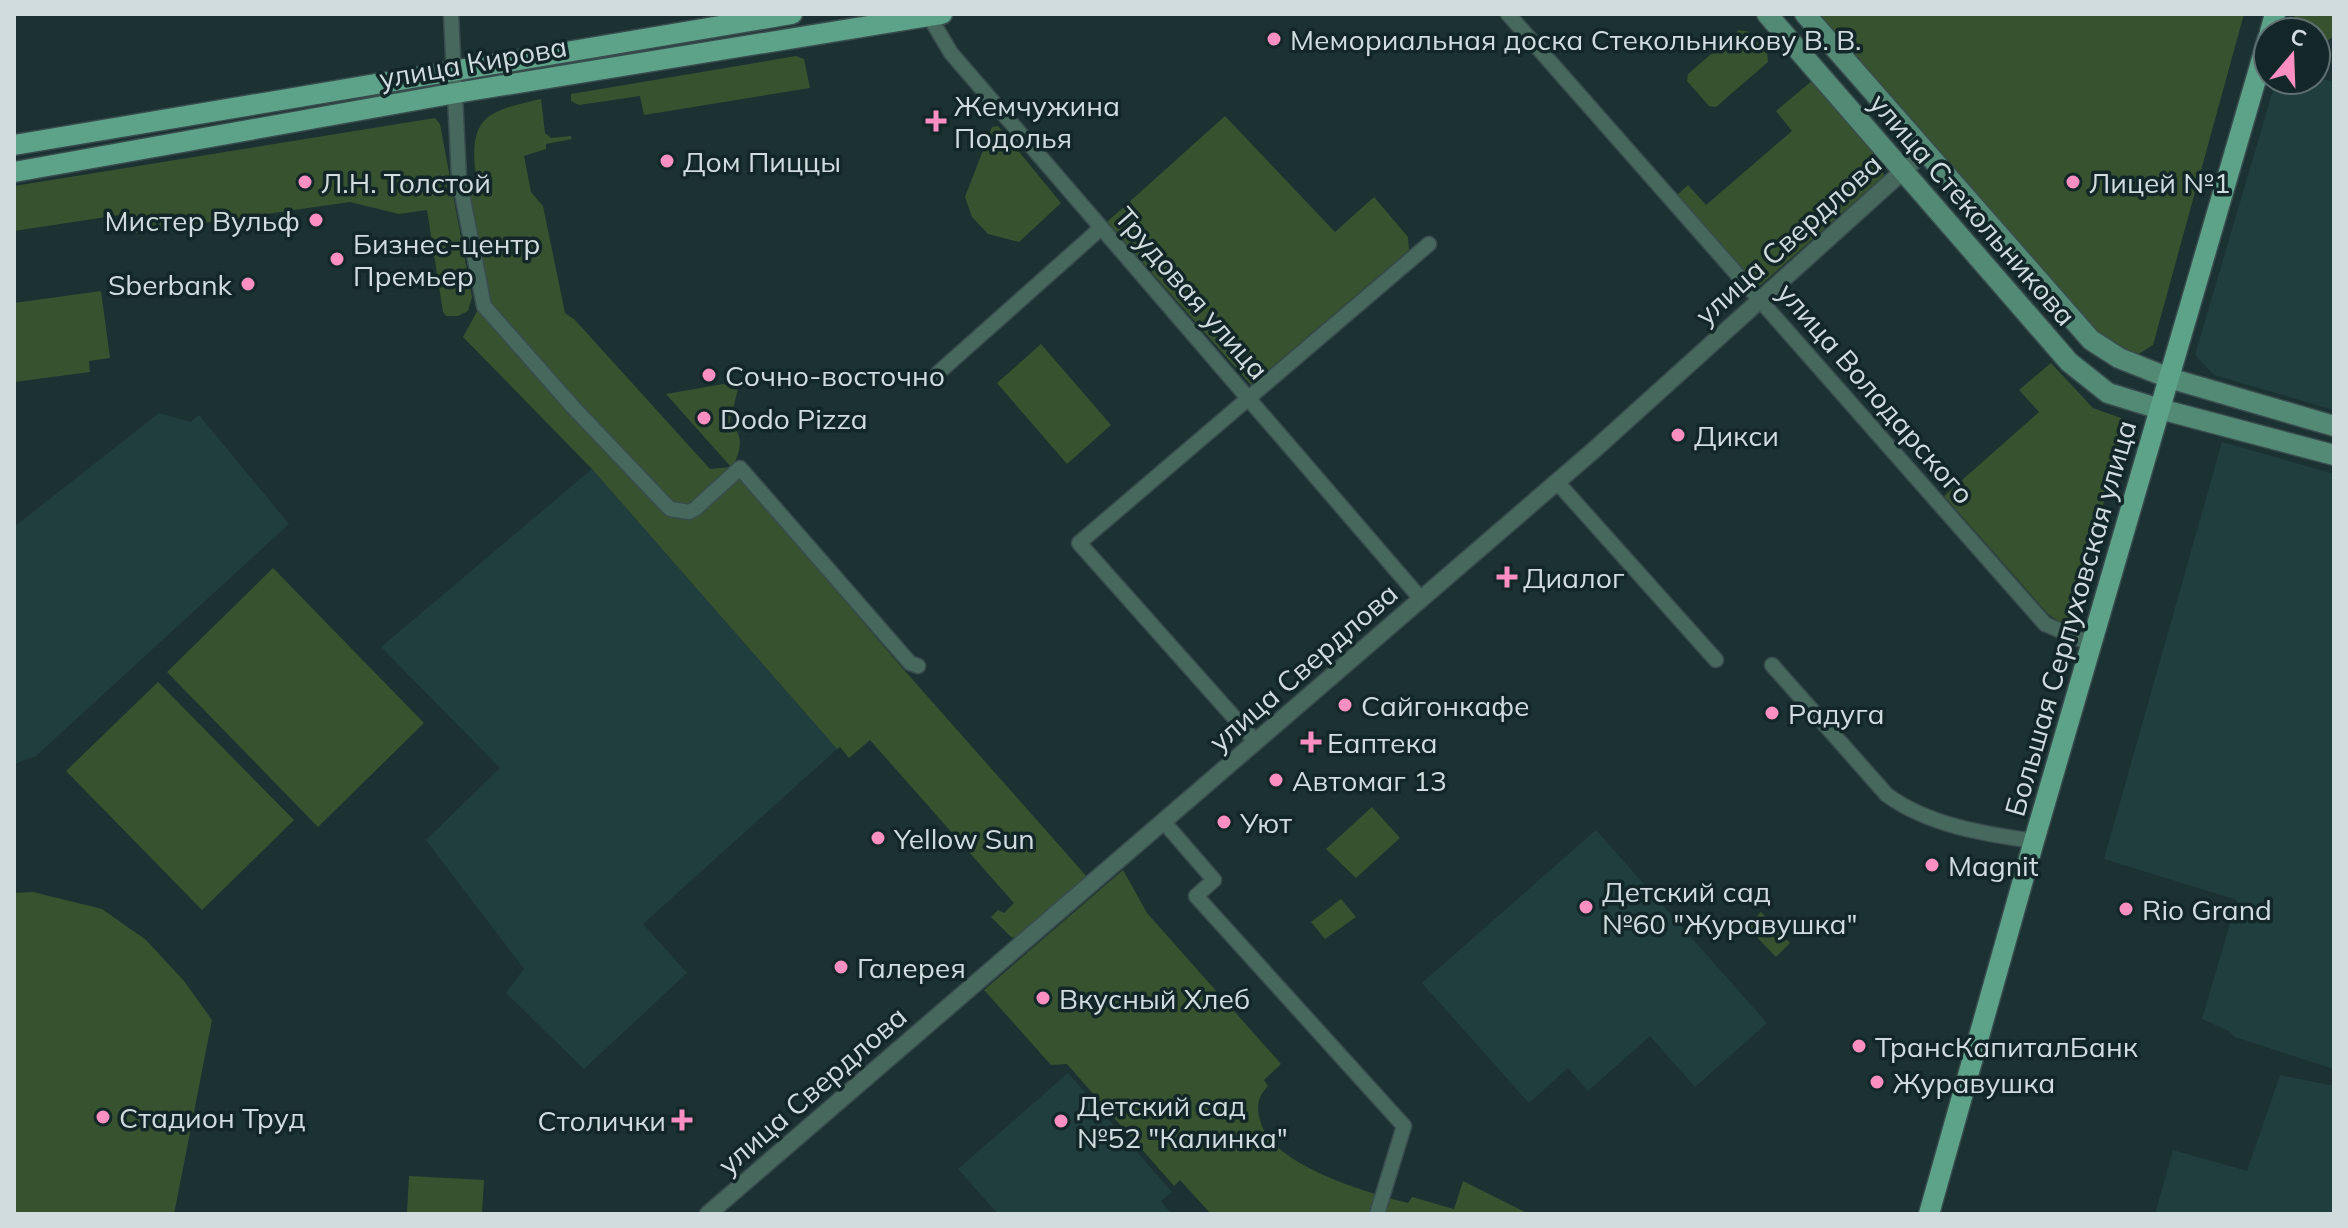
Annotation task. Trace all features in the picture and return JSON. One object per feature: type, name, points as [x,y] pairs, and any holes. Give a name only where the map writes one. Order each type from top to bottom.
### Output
[{"type":"main road","name":"улица Кирова","points":[[14,145],[792,14]]},
{"type":"main road","name":"улица Стекольникова","points":[[1767,14],[2069,362],[2108,393],[2334,455]]},
{"type":"main road","name":"улица Стекольникова","points":[[1805,14],[2091,340],[2119,358],[2169,378],[2334,426]]},
{"type":"main road","name":"улица Кирова","points":[[14,172],[896,18],[936,15]]},
{"type":"main road","name":"Большая Серпуховская улица","points":[[1929,1214],[2252,93]]},
{"type":"street","points":[[451,14],[461,192],[479,294],[484,306],[670,509],[689,512],[695,509],[740,468],[910,663],[918,666]]},
{"type":"street","name":"улица Володарского","points":[[1508,14],[2045,624],[2091,644]]},
{"type":"street","name":"Трудовая улица","points":[[936,15],[951,53],[1421,599]]},
{"type":"street","name":"улица Свердлова","points":[[708,1214],[1557,482],[1924,152]]},
{"type":"street","points":[[938,373],[1101,228]]},
{"type":"street","points":[[1256,742],[1079,543],[1429,244]]},
{"type":"street","points":[[1557,482],[1716,660]]},
{"type":"street","points":[[1772,665],[1887,795],[1907,810],[1984,834],[2034,841]]},
{"type":"street","points":[[1163,821],[1214,880],[1196,896],[1404,1126],[1377,1214]]},
{"type":"shaded area","points":[[2334,82],[2334,410],[2214,375],[2195,355],[2271,96],[2332,96]]},
{"type":"shaded area","points":[[159,413],[190,422],[199,415],[289,524],[36,756],[14,764],[14,527]]},
{"type":"shaded area","points":[[2222,442],[2334,474],[2334,1069],[2235,1037],[2202,1019],[2237,900],[2104,859]]},
{"type":"shaded area","points":[[592,469],[837,749],[643,924],[687,973],[584,1069],[506,993],[524,969],[426,840],[500,768],[381,647]]},
{"type":"shaded area","name":"Детский сад №60 \"Журавушка\"","points":[[1596,830],[1767,1023],[1695,1087],[1650,1036],[1588,1091],[1568,1068],[1529,1103],[1422,983]]},
{"type":"shaded area","name":"Детский сад №52 \"Калинка\"","points":[[1068,1073],[1172,1192],[1161,1201],[1170,1212],[1168,1214],[998,1214],[958,1169]]},
{"type":"shaded area","points":[[2280,1075],[2334,1086],[2334,1214],[2155,1214],[2173,1150],[2247,1171]]},
{"type":"green space","points":[[1816,14],[2244,14],[2153,345],[2137,355],[2120,353],[2078,318]]},
{"type":"green space","points":[[2334,14],[2334,36],[2332,37],[2332,16],[2294,16]]},
{"type":"green space","points":[[1739,30],[1749,32],[1767,53],[1768,62],[1716,107],[1709,106],[1687,81],[1688,74]]},
{"type":"green space","points":[[796,56],[804,59],[810,88],[644,115],[640,96],[579,105],[571,101],[571,94]]},
{"type":"green space","points":[[1813,80],[1879,155],[1884,176],[1755,290],[1674,198],[1688,185],[1706,205],[1792,131],[1776,111]]},
{"type":"green space","points":[[541,99],[545,133],[551,138],[571,136],[572,139],[546,144],[546,149],[524,156],[531,192],[543,206],[565,313],[575,320],[710,469],[731,467],[666,394],[723,384],[738,389],[729,424],[740,438],[732,468],[897,662],[1088,878],[1016,938],[1011,937],[991,917],[998,910],[1004,913],[1014,903],[870,740],[849,758],[840,747],[837,749],[592,469],[463,337],[487,293],[468,185],[469,180],[476,177],[475,141],[485,120],[495,113]]},
{"type":"green space","points":[[1225,116],[1335,232],[1374,197],[1408,237],[1409,250],[1251,385],[1107,222]]},
{"type":"green space","points":[[435,118],[440,124],[472,297],[468,311],[458,316],[446,316],[443,312],[427,210],[399,214],[350,202],[127,234],[126,214],[14,231],[14,186]]},
{"type":"green space","points":[[998,126],[1061,203],[1019,242],[988,234],[972,217],[965,197],[992,127]]},
{"type":"green space","points":[[101,291],[110,358],[89,361],[90,372],[14,382],[14,303]]},
{"type":"green space","points":[[1041,344],[1111,425],[1067,464],[997,383]]},
{"type":"green space","points":[[2051,363],[2093,408],[2121,418],[2126,427],[2067,627],[2048,614],[1944,496],[2039,412],[2019,390]]},
{"type":"green space","points":[[273,568],[424,723],[318,827],[167,672]]},
{"type":"green space","points":[[158,682],[294,820],[202,910],[66,771]]},
{"type":"green space","points":[[1372,807],[1400,838],[1356,878],[1326,849]]},
{"type":"green space","points":[[1123,870],[1147,913],[1281,1064],[1264,1080],[1268,1086],[1260,1097],[1258,1110],[1268,1136],[1282,1151],[1323,1175],[1408,1203],[1412,1197],[1454,1209],[1463,1181],[1529,1214],[1211,1214],[1180,1180],[1174,1186],[1067,1064],[1051,1065],[984,990]]},
{"type":"green space","name":"Стадион Труд","points":[[33,892],[102,909],[146,940],[184,981],[212,1020],[174,1214],[14,1214],[14,893]]},
{"type":"green space","points":[[1341,899],[1356,917],[1325,939],[1311,922]]},
{"type":"green space","points":[[1761,912],[1790,943],[1776,957],[1746,926]]},
{"type":"green space","points":[[409,1176],[484,1180],[482,1214],[407,1213]]},
{"type":"place","name":"Мемориальная доска Стекольникову В. В.","points":[[1274,39]]},
{"type":"place","name":"Жемчужина Подолья","points":[[936,121]]},
{"type":"place","name":"Дом Пиццы","points":[[667,161]]},
{"type":"place","name":"Л.Н. Толстой","points":[[305,182]]},
{"type":"place","name":"Лицeй №1","points":[[2073,182]]},
{"type":"place","name":"Мистер Вульф","points":[[316,220]]},
{"type":"place","name":"Бизнес-центр Премьер","points":[[337,259]]},
{"type":"place","name":"Sberbank","points":[[248,284]]},
{"type":"place","name":"Сочно-восточно","points":[[709,375]]},
{"type":"place","name":"Dodo Pizza","points":[[704,418]]},
{"type":"place","name":"Дикси","points":[[1678,435]]},
{"type":"place","name":"Диалог","points":[[1507,577]]},
{"type":"place","name":"Сайгонкафе","points":[[1345,705]]},
{"type":"place","name":"Радуга","points":[[1772,713]]},
{"type":"place","name":"Еаптека","points":[[1311,742]]},
{"type":"place","name":"Автомаг 13","points":[[1276,780]]},
{"type":"place","name":"Уют","points":[[1224,822]]},
{"type":"place","name":"Yellow Sun","points":[[878,838]]},
{"type":"place","name":"Magnit","points":[[1932,865]]},
{"type":"place","name":"Детский сад №60 \"Журавушка\"","points":[[1586,907]]},
{"type":"place","name":"Rio Grand","points":[[2126,909]]},
{"type":"place","name":"Галерея","points":[[841,967]]},
{"type":"place","name":"Вкусный Хлеб","points":[[1043,998]]},
{"type":"place","name":"ТрансКапиталБанк","points":[[1859,1046]]},
{"type":"place","name":"Журавушка","points":[[1877,1082]]},
{"type":"place","name":"Стадион Труд","points":[[103,1117]]},
{"type":"place","name":"Столички","points":[[682,1120]]},
{"type":"place","name":"Детский сад №52 \"Калинка\"","points":[[1061,1121]]}]
